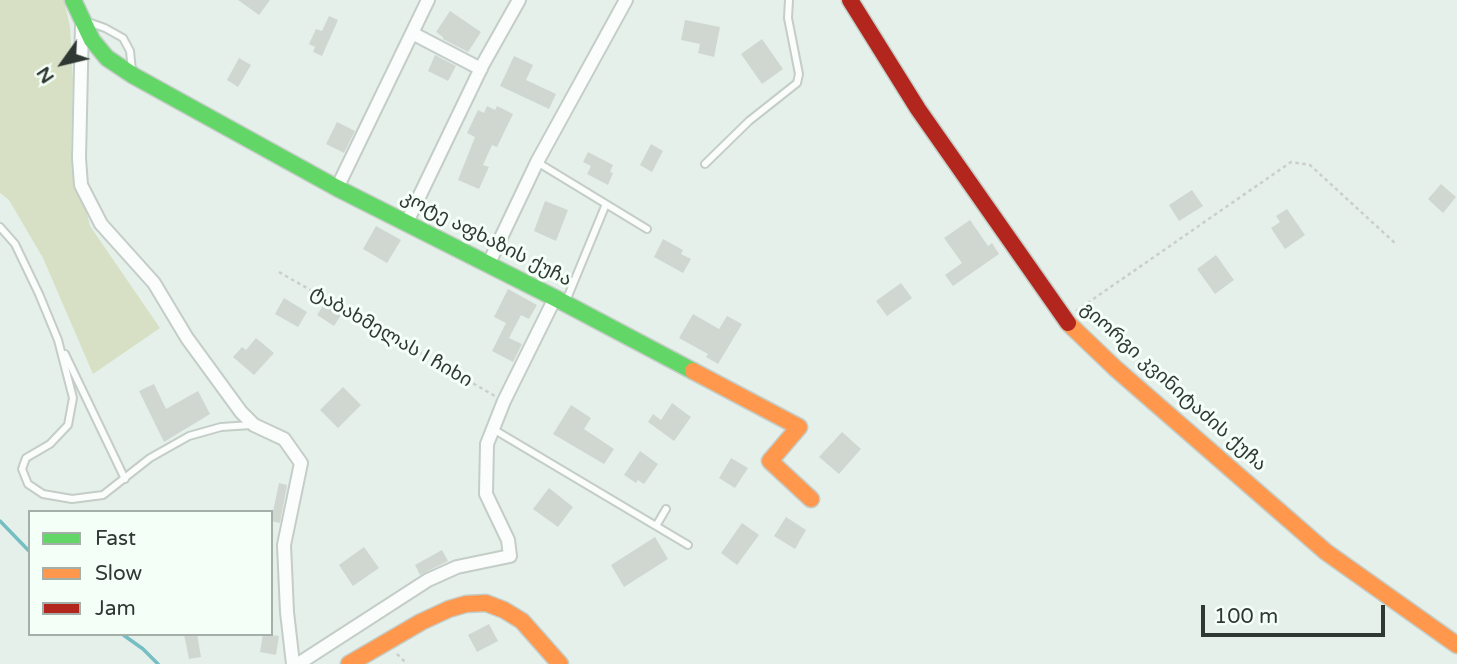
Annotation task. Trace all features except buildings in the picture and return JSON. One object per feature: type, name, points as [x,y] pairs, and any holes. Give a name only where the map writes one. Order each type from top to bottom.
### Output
[{"type":"street","name":"კოტე აფხაზის ქუჩა","points":[[73,0],[92,40],[107,58],[134,76],[337,188],[560,300],[799,427],[770,461],[811,499]]},
{"type":"street","points":[[337,188],[428,0]]},
{"type":"street","points":[[407,222],[481,69],[519,0]]},
{"type":"street","points":[[488,265],[537,162],[626,0]]},
{"type":"street","name":"გიორგი კვინიტაძის ქუჩა","points":[[850,0],[918,109],[1064,319],[1115,368],[1326,552],[1457,645]]},
{"type":"street","points":[[82,20],[79,158],[81,185],[101,224],[154,284],[187,338],[232,401],[254,425],[285,439],[301,463],[284,545],[287,612],[296,664],[428,580],[457,567],[510,556],[508,540],[486,494],[486,444],[504,401],[560,300]]},
{"type":"street","points":[[412,33],[481,69]]},
{"type":"street","points":[[349,664],[421,622],[449,609],[466,604],[486,603],[522,621],[560,664]]},
{"type":"lane","points":[[705,164],[749,121],[797,83],[799,74],[788,18],[789,0]]},
{"type":"lane","points":[[82,20],[104,27],[122,38],[130,51],[134,76]]},
{"type":"lane","points":[[537,162],[647,229]]},
{"type":"lane","points":[[560,300],[606,204]]},
{"type":"lane","points":[[0,227],[15,244],[125,479]]},
{"type":"lane","points":[[58,340],[74,398],[68,425],[50,444],[26,458],[22,469],[28,484],[43,494],[72,499],[103,495],[149,458],[189,436],[221,428],[254,425]]},
{"type":"lane","points":[[493,429],[688,545]]},
{"type":"lane","points":[[656,526],[666,509]]},
{"type":"path","points":[[1064,319],[1292,162],[1310,165],[1397,245]]},
{"type":"path","name":"ტაბახმელას I ჩიხი","points":[[279,272],[504,401]]},
{"type":"green space","points":[[0,0],[64,0],[70,27],[73,81],[71,150],[90,226],[160,328],[93,374],[43,258],[9,200],[0,193]]},
{"type":"waterway","points":[[0,521],[28,550]]},
{"type":"waterway","points":[[125,636],[158,664]]},
{"type":"traffic: fast","points":[[73,0],[92,40],[107,58],[134,76],[337,188],[693,371]]},
{"type":"traffic: slow","points":[[1068,323],[1115,368],[1326,552],[1457,645]]},
{"type":"traffic: slow","points":[[693,371],[799,427],[770,461],[811,499]]},
{"type":"traffic: slow","points":[[349,664],[421,622],[449,609],[466,604],[486,603],[522,621],[560,664]]},
{"type":"traffic: jam","points":[[850,0],[918,109],[1068,323]]}]
